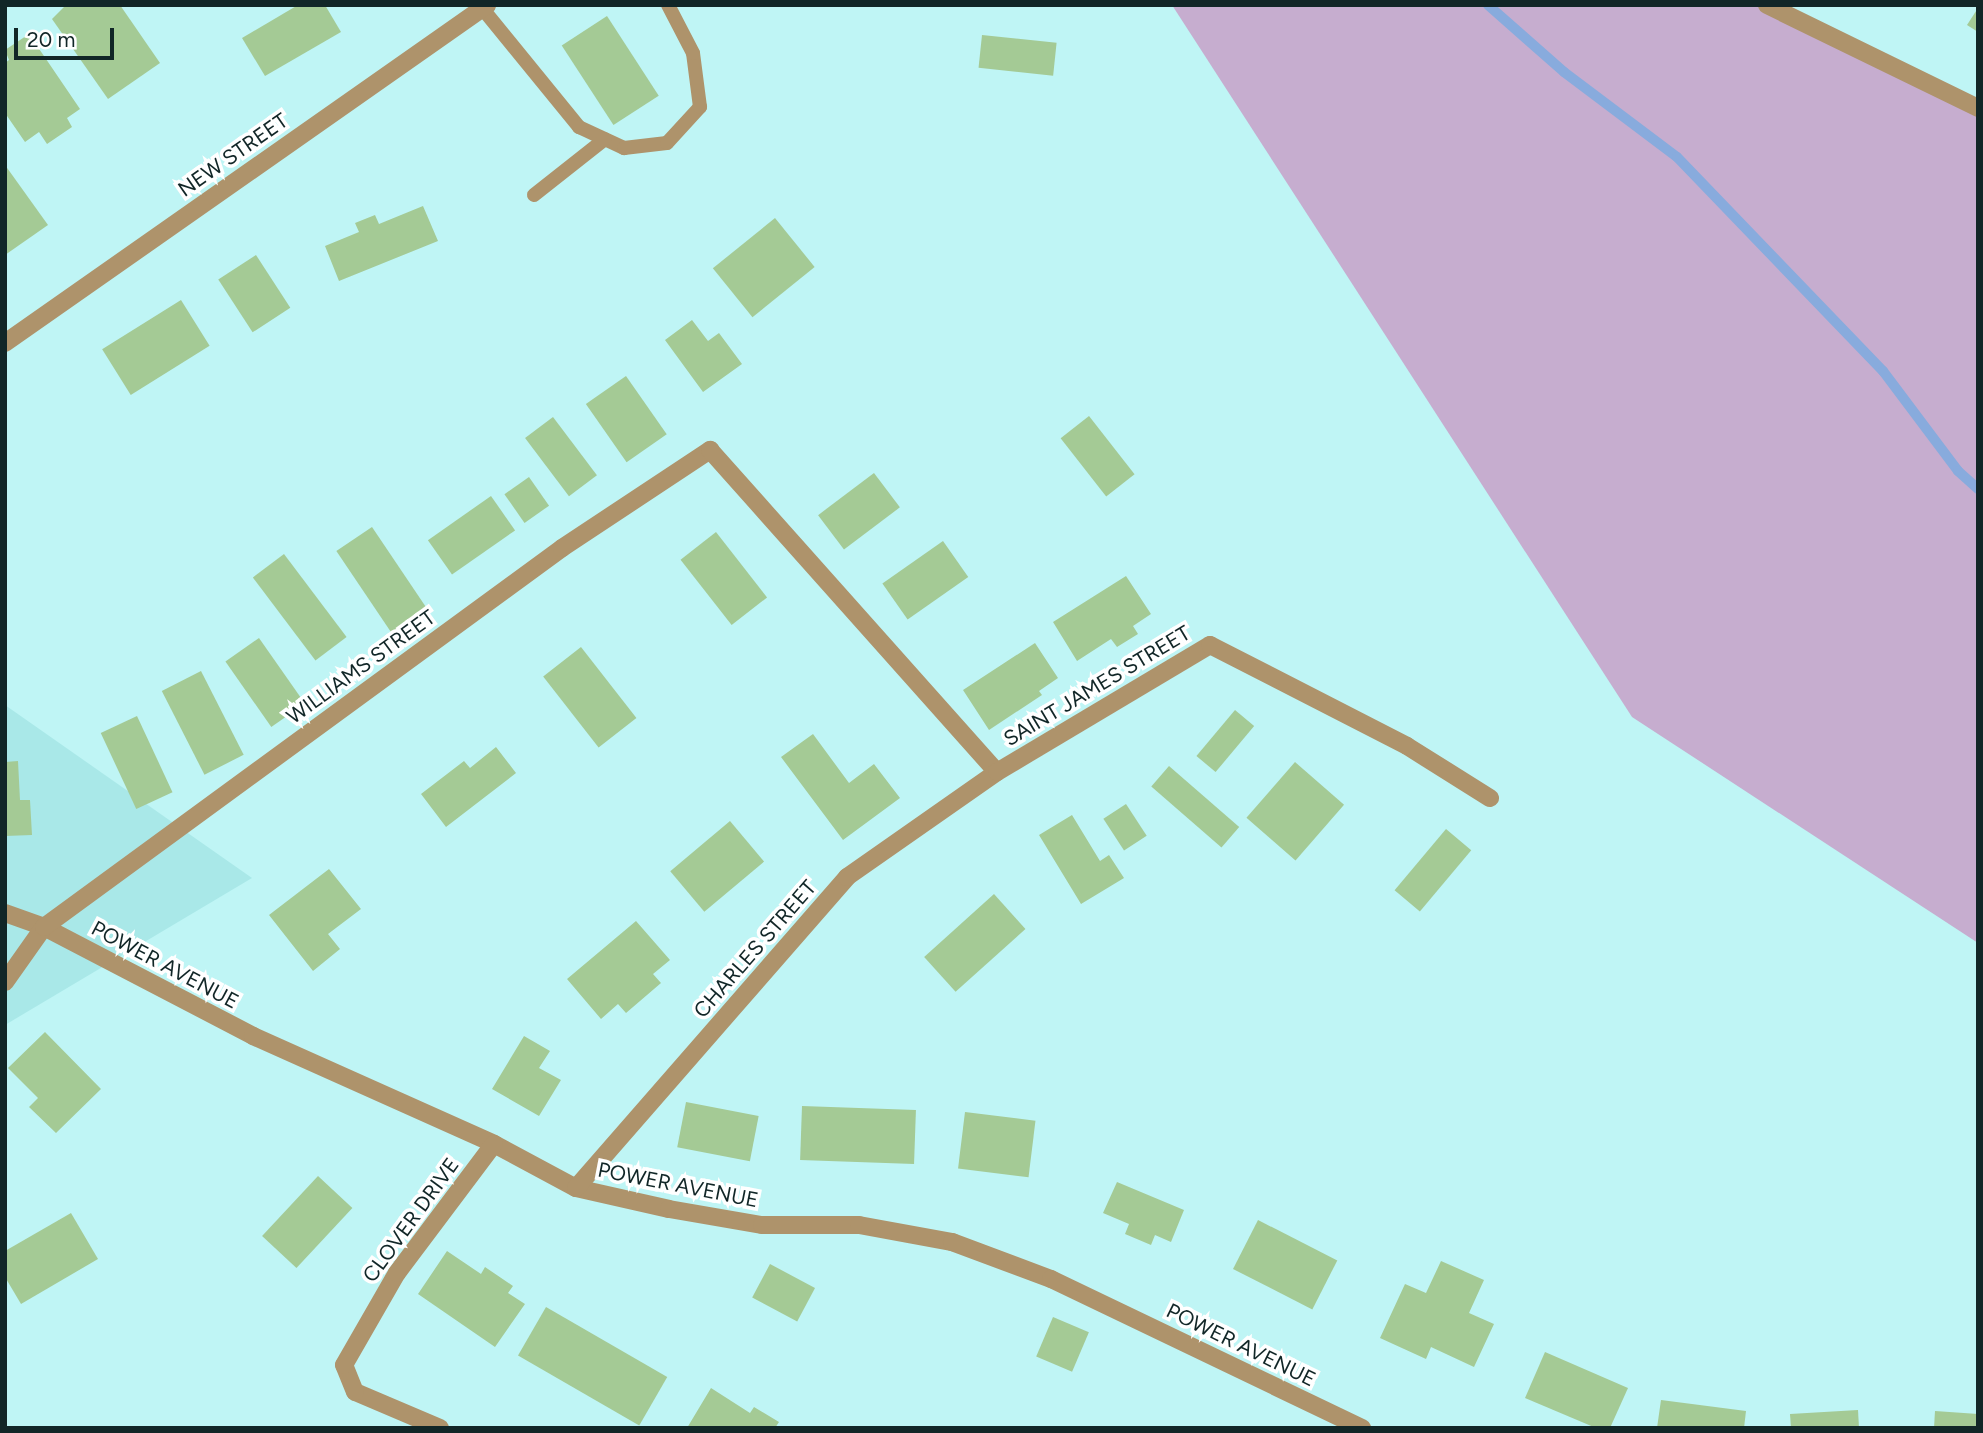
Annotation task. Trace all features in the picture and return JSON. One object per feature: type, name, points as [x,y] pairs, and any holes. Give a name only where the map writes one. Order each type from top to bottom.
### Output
[{"type":"street","points":[[1767,5],[1978,108]]},
{"type":"street","name":"NEW STREET","points":[[5,343],[484,7]]},
{"type":"street","name":"SAINT JAMES STREET","points":[[710,450],[997,772],[1210,645],[1407,746],[1490,798]]},
{"type":"street","name":"WILLIAMS STREET","points":[[5,982],[44,927],[562,548],[710,450]]},
{"type":"street","name":"CHARLES STREET","points":[[576,1188],[847,877],[997,772]]},
{"type":"street","name":"POWER AVENUE","points":[[5,913],[44,927],[253,1036],[494,1144],[576,1188],[669,1209],[762,1225],[859,1225],[952,1241],[1051,1279],[1362,1428]]},
{"type":"street","name":"CLOVER DRIVE","points":[[440,1428],[355,1392],[344,1365],[397,1273],[494,1144]]},
{"type":"lane","points":[[484,7],[579,127],[624,148],[667,143],[700,107],[693,53],[668,5]]},
{"type":"lane","points":[[534,195],[605,139]]},
{"type":"shaded area","points":[[1172,5],[1774,5],[1978,110],[1978,943],[1632,717]]},
{"type":"shaded area","points":[[5,705],[252,878],[5,1025]]},
{"type":"building","points":[[66,5],[120,5],[160,63],[108,99],[52,19]]},
{"type":"building","points":[[298,5],[325,5],[341,32],[265,76],[242,38]]},
{"type":"building","points":[[1978,8],[1978,32],[1967,25]]},
{"type":"building","points":[[607,16],[659,96],[613,125],[562,45]]},
{"type":"building","points":[[29,34],[80,109],[67,118],[72,127],[47,144],[39,132],[25,142],[5,113],[5,63],[9,60],[5,50]]},
{"type":"building","points":[[982,35],[1057,43],[1053,76],[979,68]]},
{"type":"building","points":[[5,165],[48,225],[5,255]]},
{"type":"building","points":[[423,206],[438,241],[339,281],[325,246],[359,232],[355,223],[375,215],[379,224]]},
{"type":"building","points":[[775,218],[815,267],[752,317],[713,268]]},
{"type":"building","points":[[256,255],[290,308],[253,332],[218,280]]},
{"type":"building","points":[[181,300],[210,346],[131,395],[102,349]]},
{"type":"building","points":[[692,320],[708,341],[719,333],[742,364],[703,392],[665,340]]},
{"type":"building","points":[[626,376],[667,434],[627,462],[586,404]]},
{"type":"building","points":[[1089,416],[1135,474],[1106,496],[1061,438]]},
{"type":"building","points":[[553,417],[597,475],[569,496],[525,438]]},
{"type":"building","points":[[874,473],[900,507],[844,549],[818,515]]},
{"type":"building","points":[[529,477],[549,506],[525,523],[504,494]]},
{"type":"building","points":[[491,496],[515,530],[452,575],[428,540]]},
{"type":"building","points":[[372,527],[430,612],[394,636],[336,551]]},
{"type":"building","points":[[716,532],[767,597],[732,625],[681,560]]},
{"type":"building","points":[[943,541],[968,577],[908,619],[882,583]]},
{"type":"building","points":[[284,554],[347,637],[315,661],[253,577]]},
{"type":"building","points":[[1126,576],[1151,614],[1133,626],[1138,634],[1117,647],[1111,639],[1077,661],[1053,622]]},
{"type":"building","points":[[259,638],[305,704],[271,727],[225,662]]},
{"type":"building","points":[[1035,643],[1058,678],[1039,691],[1042,695],[989,730],[963,690]]},
{"type":"building","points":[[581,647],[636,718],[599,747],[543,677]]},
{"type":"building","points":[[201,671],[244,755],[204,775],[162,691]]},
{"type":"building","points":[[1235,710],[1254,726],[1216,772],[1196,756]]},
{"type":"building","points":[[137,716],[172,792],[136,809],[101,733]]},
{"type":"building","points":[[813,734],[849,783],[874,764],[900,798],[843,840],[781,757]]},
{"type":"building","points":[[496,747],[516,773],[446,827],[421,794],[464,761],[470,768]]},
{"type":"building","points":[[18,761],[20,800],[30,800],[32,835],[5,836],[5,762]]},
{"type":"building","points":[[1295,762],[1344,805],[1296,860],[1246,818]]},
{"type":"building","points":[[1169,766],[1239,827],[1221,847],[1151,786]]},
{"type":"building","points":[[1126,804],[1147,836],[1124,851],[1103,819]]},
{"type":"building","points":[[1072,815],[1100,861],[1109,855],[1124,878],[1081,904],[1039,835]]},
{"type":"building","points":[[730,821],[764,862],[704,912],[670,871]]},
{"type":"building","points":[[1446,829],[1471,850],[1420,911],[1395,890]]},
{"type":"building","points":[[329,869],[361,909],[328,934],[340,949],[313,971],[269,915]]},
{"type":"building","points":[[994,894],[1025,929],[956,992],[924,957]]},
{"type":"building","points":[[636,921],[670,960],[653,974],[661,983],[626,1013],[618,1004],[601,1019],[567,979]]},
{"type":"building","points":[[45,1032],[101,1089],[56,1133],[29,1107],[38,1098],[8,1068]]},
{"type":"building","points":[[524,1036],[550,1051],[539,1068],[561,1080],[539,1116],[492,1089]]},
{"type":"building","points":[[686,1102],[759,1116],[750,1161],[677,1147]]},
{"type":"building","points":[[802,1106],[916,1110],[914,1164],[800,1160]]},
{"type":"building","points":[[965,1112],[1035,1121],[1029,1177],[958,1169]]},
{"type":"building","points":[[318,1176],[352,1208],[296,1268],[262,1236]]},
{"type":"building","points":[[1117,1182],[1184,1210],[1171,1242],[1155,1235],[1151,1245],[1125,1234],[1129,1224],[1103,1213]]},
{"type":"building","points":[[71,1213],[98,1259],[21,1304],[5,1277],[5,1251]]},
{"type":"building","points":[[1258,1220],[1337,1260],[1312,1309],[1233,1269]]},
{"type":"building","points":[[447,1251],[481,1274],[485,1267],[513,1286],[508,1293],[525,1304],[495,1347],[418,1294]]},
{"type":"building","points":[[1441,1261],[1484,1280],[1469,1313],[1494,1324],[1474,1367],[1431,1347],[1426,1359],[1380,1338],[1405,1284],[1426,1293]]},
{"type":"building","points":[[770,1264],[815,1288],[797,1321],[752,1298]]},
{"type":"building","points":[[546,1307],[667,1377],[639,1425],[518,1355]]},
{"type":"building","points":[[1053,1317],[1089,1332],[1072,1372],[1036,1357]]},
{"type":"building","points":[[1545,1352],[1628,1388],[1610,1428],[1596,1428],[1525,1398]]},
{"type":"building","points":[[711,1388],[750,1413],[754,1407],[779,1422],[775,1428],[687,1428]]},
{"type":"building","points":[[1661,1400],[1746,1411],[1744,1428],[1657,1428]]},
{"type":"building","points":[[1858,1410],[1859,1428],[1791,1428],[1790,1414]]},
{"type":"building","points":[[1935,1411],[1978,1414],[1978,1428],[1934,1428]]},
{"type":"waterway","points":[[1488,5],[1564,72],[1677,157],[1883,371],[1958,471],[1978,489]]}]
